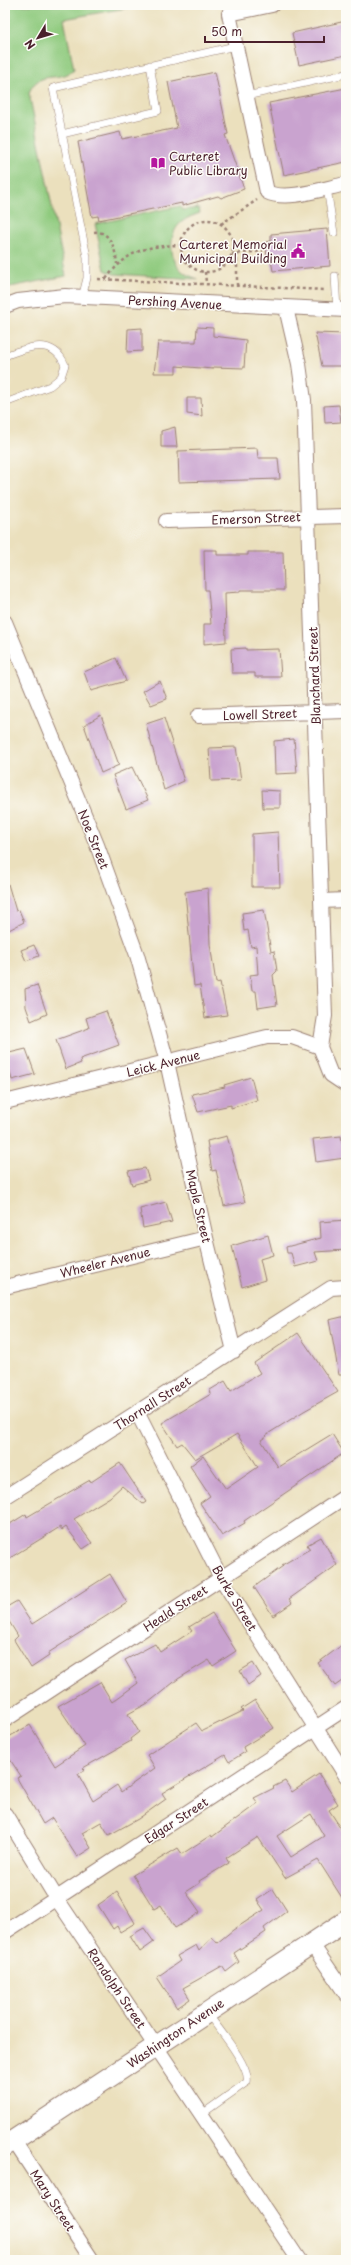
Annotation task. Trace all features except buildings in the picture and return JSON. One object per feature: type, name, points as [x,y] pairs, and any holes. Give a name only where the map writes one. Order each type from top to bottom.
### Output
[{"type":"street","points":[[272,5],[228,14],[246,96],[271,194],[287,196],[346,184]]},
{"type":"street","name":"Pershing Avenue","points":[[5,306],[18,301],[65,296],[342,310]]},
{"type":"street","name":"Blanchard Street","points":[[286,308],[299,364],[304,400],[325,1016],[320,1047]]},
{"type":"street","name":"Emerson Street","points":[[166,522],[308,516],[346,516]]},
{"type":"street","name":"Noe Street","points":[[5,622],[97,846],[127,924],[167,1062]]},
{"type":"street","name":"Lowell Street","points":[[198,716],[346,711]]},
{"type":"street","points":[[321,901],[346,900]]},
{"type":"street","name":"Leick Avenue","points":[[5,1102],[267,1037],[292,1037],[320,1047]]},
{"type":"street","points":[[320,1047],[331,1075],[346,1085]]},
{"type":"street","name":"Maple Street","points":[[167,1062],[206,1238],[234,1350]]},
{"type":"street","name":"Wheeler Avenue","points":[[5,1287],[206,1238]]},
{"type":"street","name":"Thornall Street","points":[[5,1497],[331,1288],[346,1287]]},
{"type":"street","name":"Burke Street","points":[[137,1412],[221,1578],[346,1776]]},
{"type":"street","name":"Heald Street","points":[[5,1720],[346,1496]]},
{"type":"street","name":"Edgar Street","points":[[5,1932],[346,1708]]},
{"type":"street","name":"Randolph Street","points":[[5,1814],[57,1899],[157,2046],[299,2260]]},
{"type":"street","name":"Washington Avenue","points":[[9,2144],[311,1943],[346,1922]]},
{"type":"street","points":[[311,1943],[346,1994]]},
{"type":"street","name":"Mary Street","points":[[9,2144],[92,2260]]},
{"type":"lane","points":[[82,298],[88,268],[53,88],[235,46]]},
{"type":"lane","points":[[62,134],[158,111],[150,65]]},
{"type":"lane","points":[[246,96],[346,74]]},
{"type":"lane","points":[[327,188],[334,233]]},
{"type":"lane","points":[[335,276],[336,291],[342,310]]},
{"type":"lane","points":[[5,356],[35,346],[49,348],[60,355],[65,365],[61,377],[50,386],[5,403]]},
{"type":"lane","points":[[202,2114],[248,2082],[249,2076],[244,2066],[207,2012]]},
{"type":"path","points":[[221,224],[271,194]]},
{"type":"path","points":[[213,221],[221,224],[231,237],[232,254],[222,268],[205,272],[189,265],[184,258],[181,245],[184,234],[196,222],[213,221]]},
{"type":"path","points":[[82,233],[97,231],[106,236],[114,248],[117,265]]},
{"type":"path","points":[[106,279],[117,265],[134,252],[148,247],[181,245]]},
{"type":"path","points":[[232,254],[263,251]]},
{"type":"path","points":[[237,253],[237,285]]},
{"type":"path","points":[[205,272],[206,283]]},
{"type":"path","points":[[98,278],[336,291]]},
{"type":"green space","points":[[5,5],[143,5],[64,19],[74,69],[63,76],[44,78],[38,81],[33,85],[29,93],[66,276],[5,288]]},
{"type":"green space","points":[[180,206],[182,210],[199,208],[200,213],[187,218],[178,226],[172,238],[172,253],[174,260],[182,271],[198,279],[114,274],[105,270],[95,224]]},
{"type":"place","name":"Carteret Public Library","points":[[158,163]]},
{"type":"place","name":"Carteret Memorial Municipal Building","points":[[298,251]]}]
